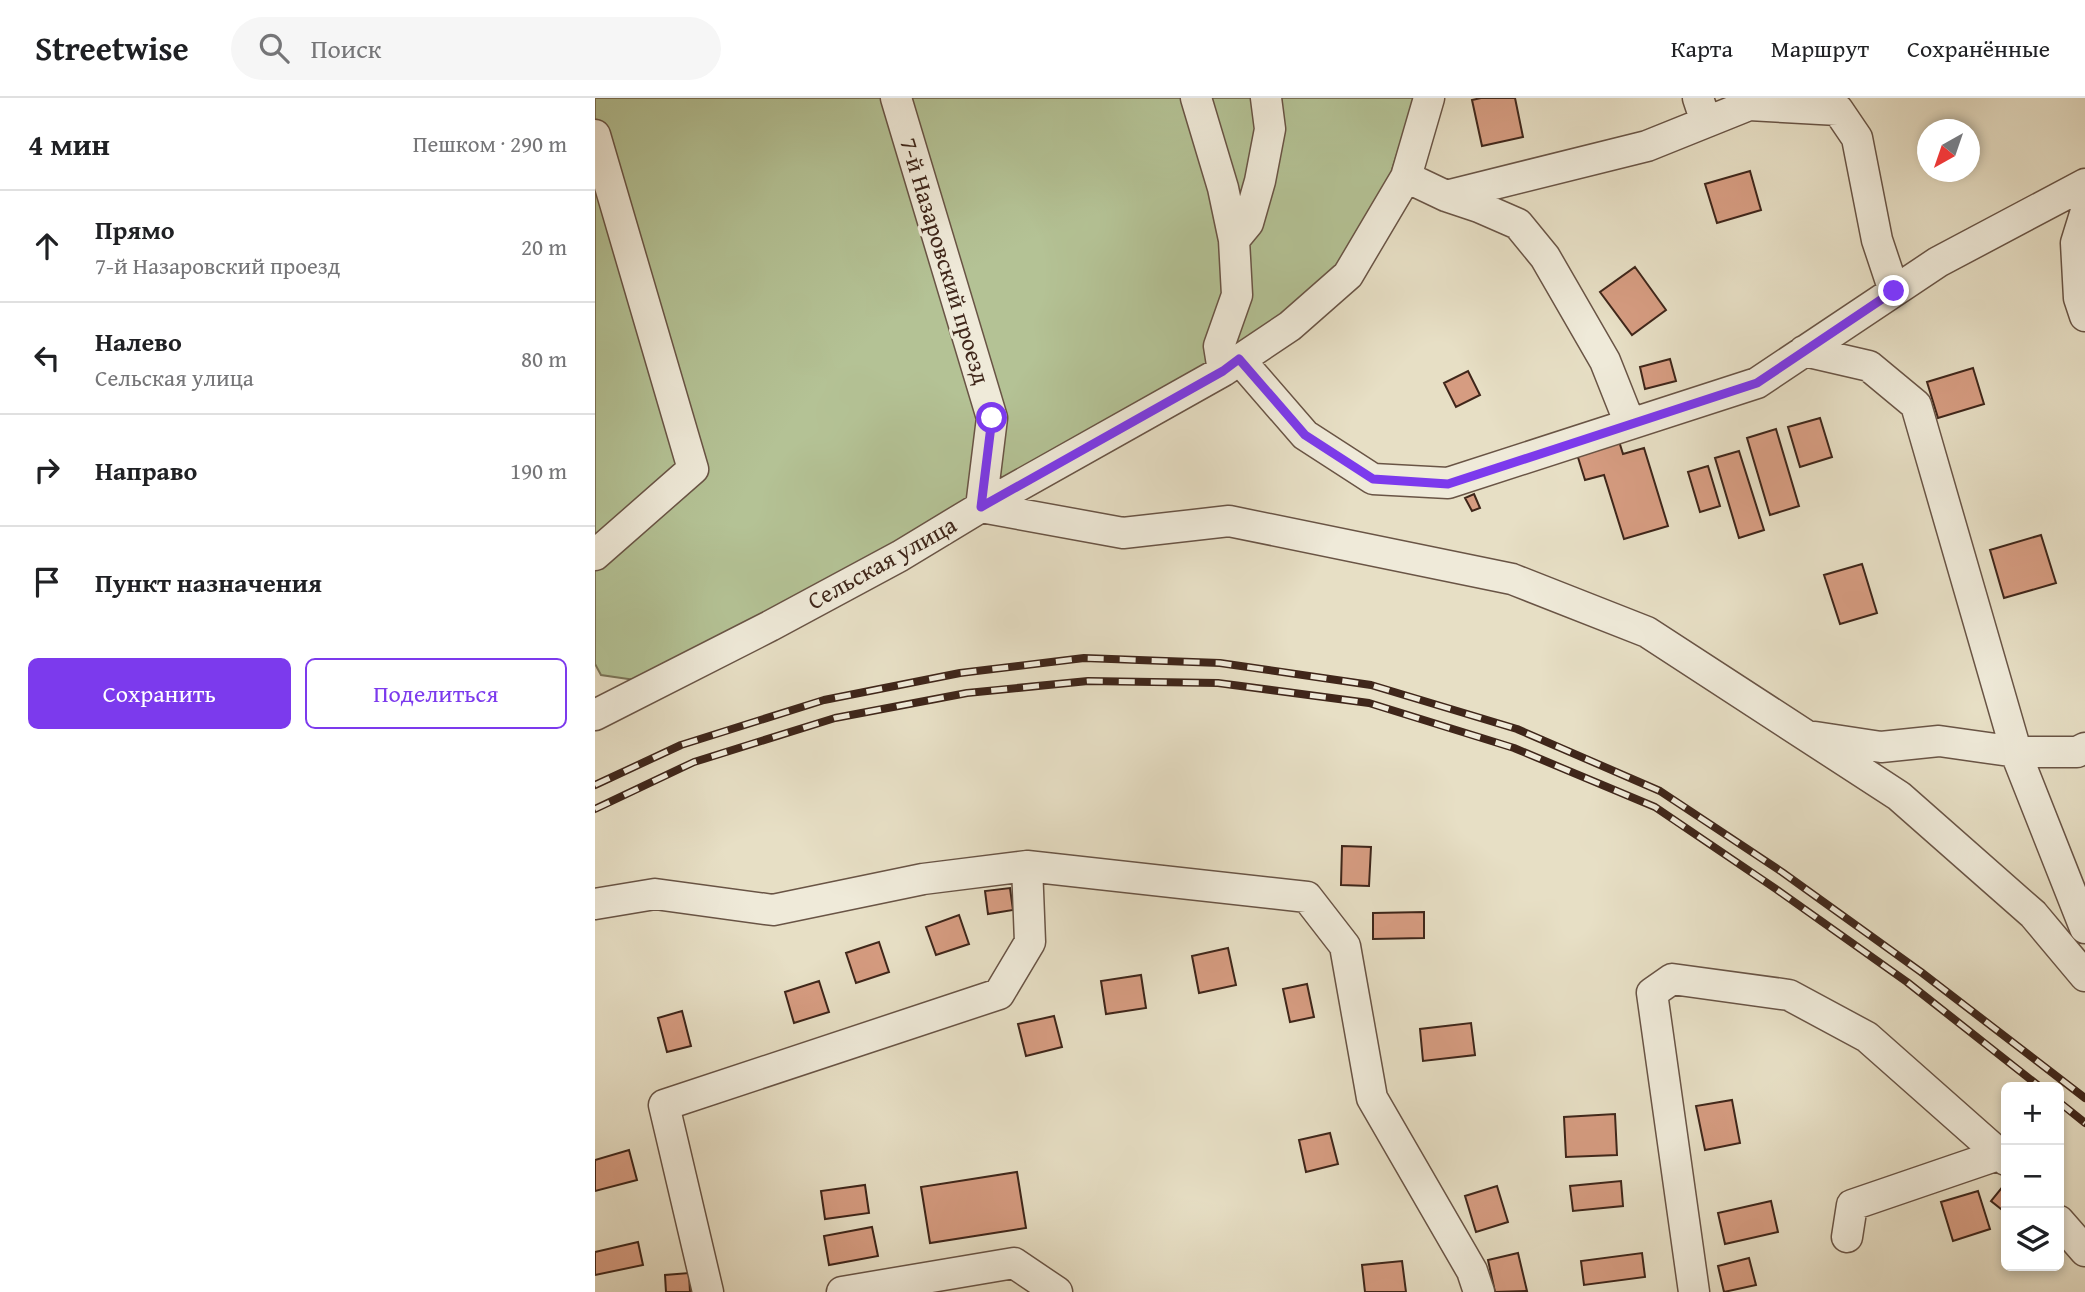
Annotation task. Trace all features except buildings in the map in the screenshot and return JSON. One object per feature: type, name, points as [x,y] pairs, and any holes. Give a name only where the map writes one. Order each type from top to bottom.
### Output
[{"type":"street","name":"7-й Назаровский проезд","points":[[896,98],[992,418],[981,507]]},
{"type":"street","points":[[1196,98],[1223,188],[1234,240],[1237,295],[1219,346],[1231,365],[1305,435],[1373,479],[1448,484],[1757,383],[1938,262],[2085,184]]},
{"type":"street","points":[[1234,240],[1248,223],[1260,181],[1271,129],[1266,98]]},
{"type":"street","name":"Сельская улица","points":[[597,709],[782,620],[900,556],[1231,365],[1290,326],[1348,275],[1406,177],[1429,98]]},
{"type":"street","points":[[1446,196],[1647,146],[1702,110],[1749,105],[1838,110],[1857,138],[1877,240],[1894,291]]},
{"type":"street","points":[[595,135],[693,468],[595,555]]},
{"type":"street","points":[[1406,177],[1518,224],[1545,257],[1605,361],[1630,424]]},
{"type":"street","points":[[2085,214],[2076,243],[2079,298],[2085,316]]},
{"type":"street","points":[[1804,351],[1869,366],[1916,405],[2017,752],[2085,928]]},
{"type":"street","points":[[981,507],[1123,533],[1229,521],[1512,579],[1647,632],[1899,796],[2033,914],[2085,976]]},
{"type":"street","points":[[1804,735],[1881,747],[1939,741],[2017,752],[2077,752],[2085,748]]},
{"type":"street","points":[[708,1292],[664,1105],[999,994],[1030,942],[1027,866]]},
{"type":"street","points":[[595,904],[655,894],[773,910],[923,879],[1027,866],[1307,897],[1345,946],[1372,1098],[1472,1271],[1479,1292]]},
{"type":"street","points":[[1695,1292],[1651,993],[1672,978],[1789,995],[1867,1037],[2001,1154]]},
{"type":"street","points":[[1847,1237],[1852,1205],[2001,1158]]},
{"type":"street","points":[[2064,1227],[2085,1251]]},
{"type":"street","points":[[842,1292],[1014,1263],[1057,1292]]},
{"type":"green space","points":[[595,98],[1415,98],[1388,182],[1348,253],[1283,318],[1238,347],[765,617],[635,680],[601,675],[595,664]]},
{"type":"railway","points":[[595,785],[681,745],[824,700],[960,673],[1084,658],[1220,663],[1371,685],[1517,729],[1660,791],[1782,872],[1921,972],[2085,1098]]},
{"type":"railway","points":[[595,809],[694,762],[835,718],[967,693],[1088,681],[1218,683],[1369,703],[1514,748],[1655,807],[1907,982],[2034,1082]]},
{"type":"railway","points":[[2064,1106],[2085,1123]]},
{"type":"route","points":[[992,418],[981,507],[1223,371],[1239,359],[1305,435],[1373,479],[1448,484],[1757,383],[1894,291]]}]
